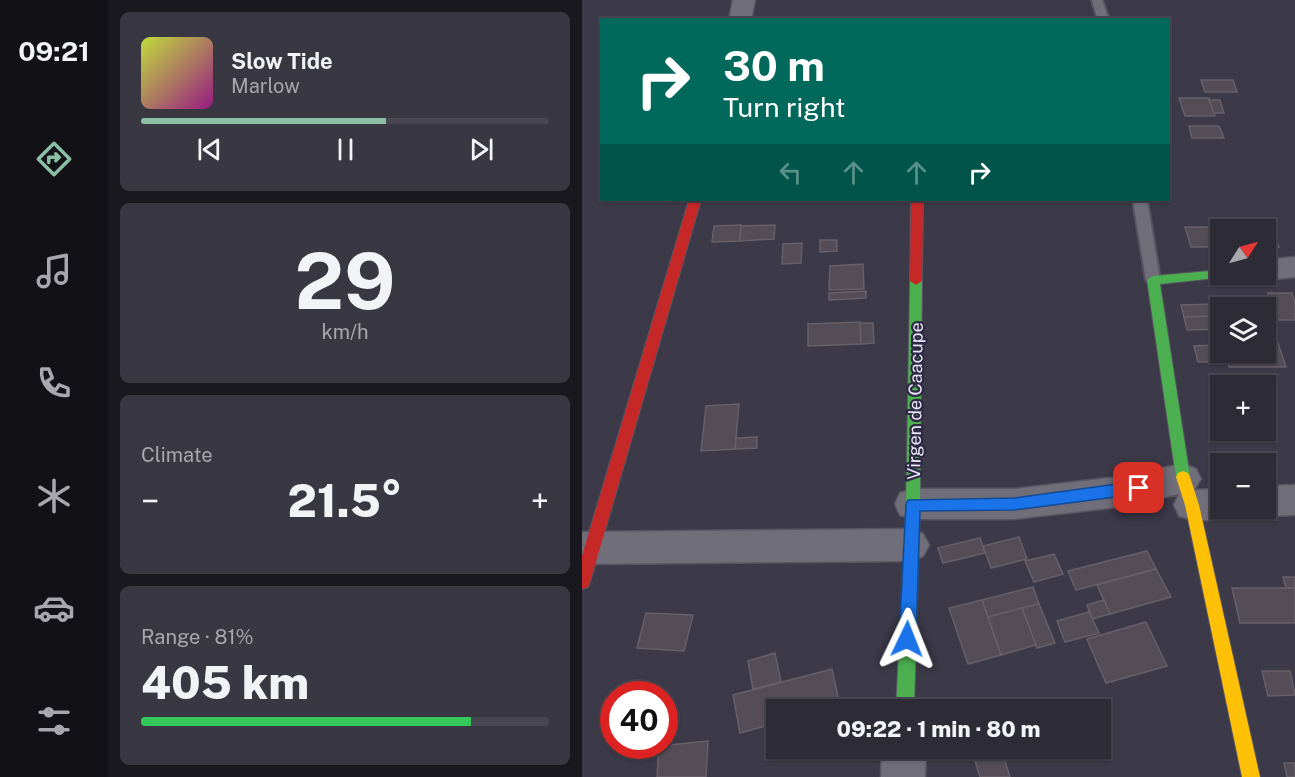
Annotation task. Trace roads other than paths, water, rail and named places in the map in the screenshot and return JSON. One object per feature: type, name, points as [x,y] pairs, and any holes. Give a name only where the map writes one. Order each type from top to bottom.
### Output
[{"type":"street","points":[[740,18],[744,0]]},
{"type":"street","points":[[695,201],[585,559],[910,545]]},
{"type":"street","name":"Virgen de Caacupe","points":[[905,699],[913,504],[917,201]]},
{"type":"street","points":[[1276,269],[1295,267]]},
{"type":"street","points":[[1210,275],[1153,280],[1199,496],[1251,777]]},
{"type":"street","points":[[913,504],[1014,504],[1118,492],[1199,496]]},
{"type":"street","points":[[1276,501],[1295,500]]},
{"type":"street","points":[[903,777],[904,759]]},
{"type":"lane","points":[[1097,1],[1103,18]]},
{"type":"lane","points":[[1140,201],[1153,280]]}]
